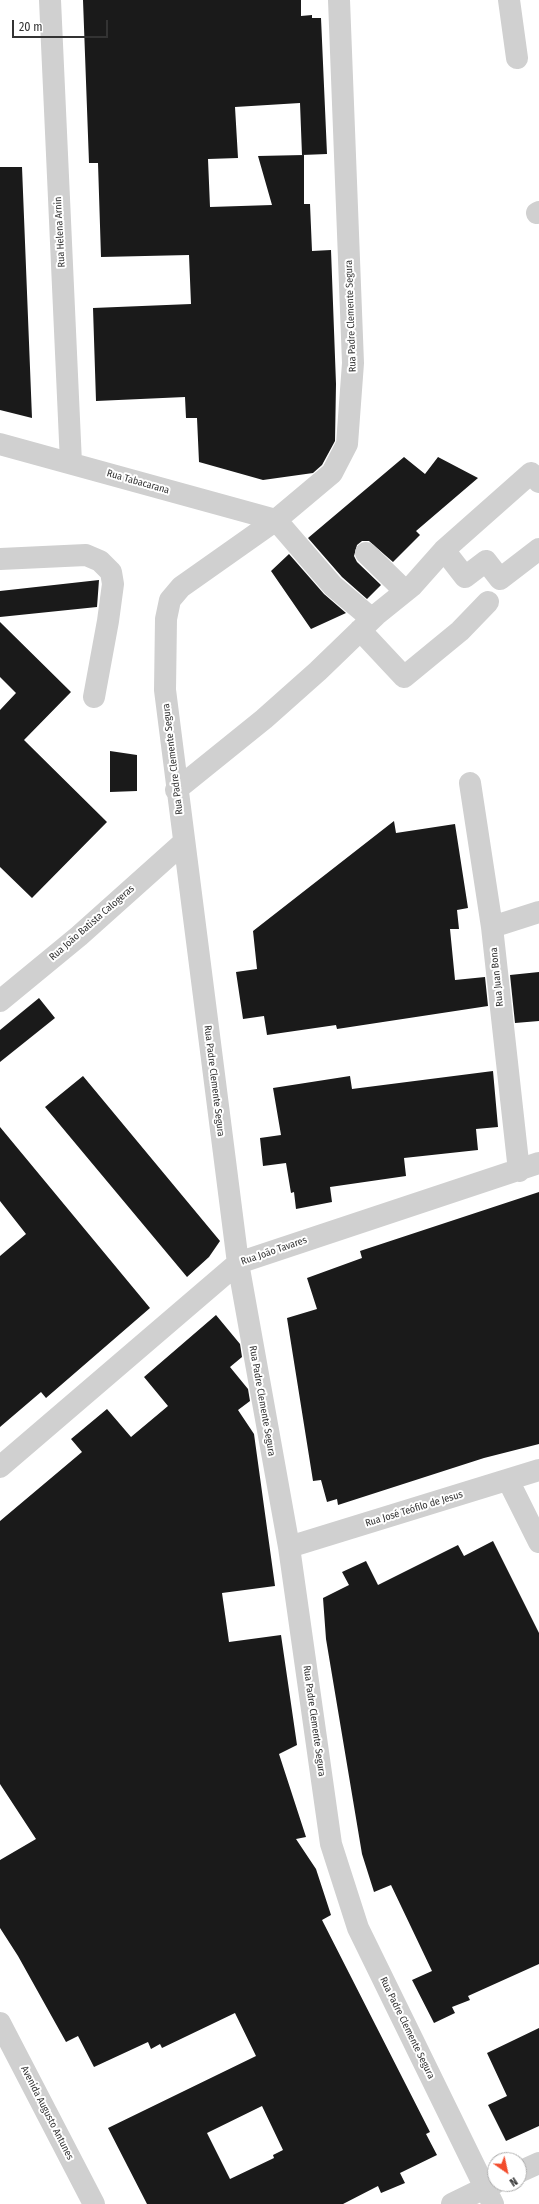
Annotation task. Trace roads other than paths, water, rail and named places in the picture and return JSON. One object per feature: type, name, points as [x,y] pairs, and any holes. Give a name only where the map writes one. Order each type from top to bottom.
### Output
[{"type":"street","name":"Rua Helena Arnin","points":[[50,0],[71,463]]},
{"type":"street","name":"Rua Padre Clemente Segura","points":[[339,0],[353,363],[347,444],[332,473],[276,520],[182,587],[170,600],[166,619],[165,690],[176,790],[238,1263],[288,1547],[332,1844],[358,1928],[487,2184]]},
{"type":"street","points":[[509,0],[517,58]]},
{"type":"street","name":"Rua Tabacarana","points":[[0,444],[276,520]]},
{"type":"street","points":[[176,790],[264,719],[318,671],[366,624],[405,591],[444,550],[531,473],[539,482]]},
{"type":"street","points":[[276,520],[366,624],[404,677],[460,631],[488,602]]},
{"type":"street","points":[[444,550],[465,577],[486,561],[500,579],[539,549]]},
{"type":"street","points":[[366,553],[405,591]]},
{"type":"street","points":[[0,559],[86,555],[100,561],[111,572],[113,584],[108,621],[94,697]]},
{"type":"street","name":"Rua Juan Bona","points":[[470,783],[492,927],[519,1170]]},
{"type":"street","name":"Rua João Batista Calogeras","points":[[0,1001],[79,936],[183,843]]},
{"type":"street","points":[[492,927],[539,912]]},
{"type":"street","name":"Rua João Tavares","points":[[0,1467],[238,1263],[539,1163]]},
{"type":"street","name":"Rua José Teófilo de Jesus","points":[[288,1547],[539,1470]]},
{"type":"street","points":[[508,1480],[539,1542]]},
{"type":"street","name":"Avenida Augusto Antunes","points":[[0,2023],[94,2204]]},
{"type":"street","points":[[527,2168],[539,2163]]},
{"type":"street","points":[[452,2204],[491,2192]]}]
